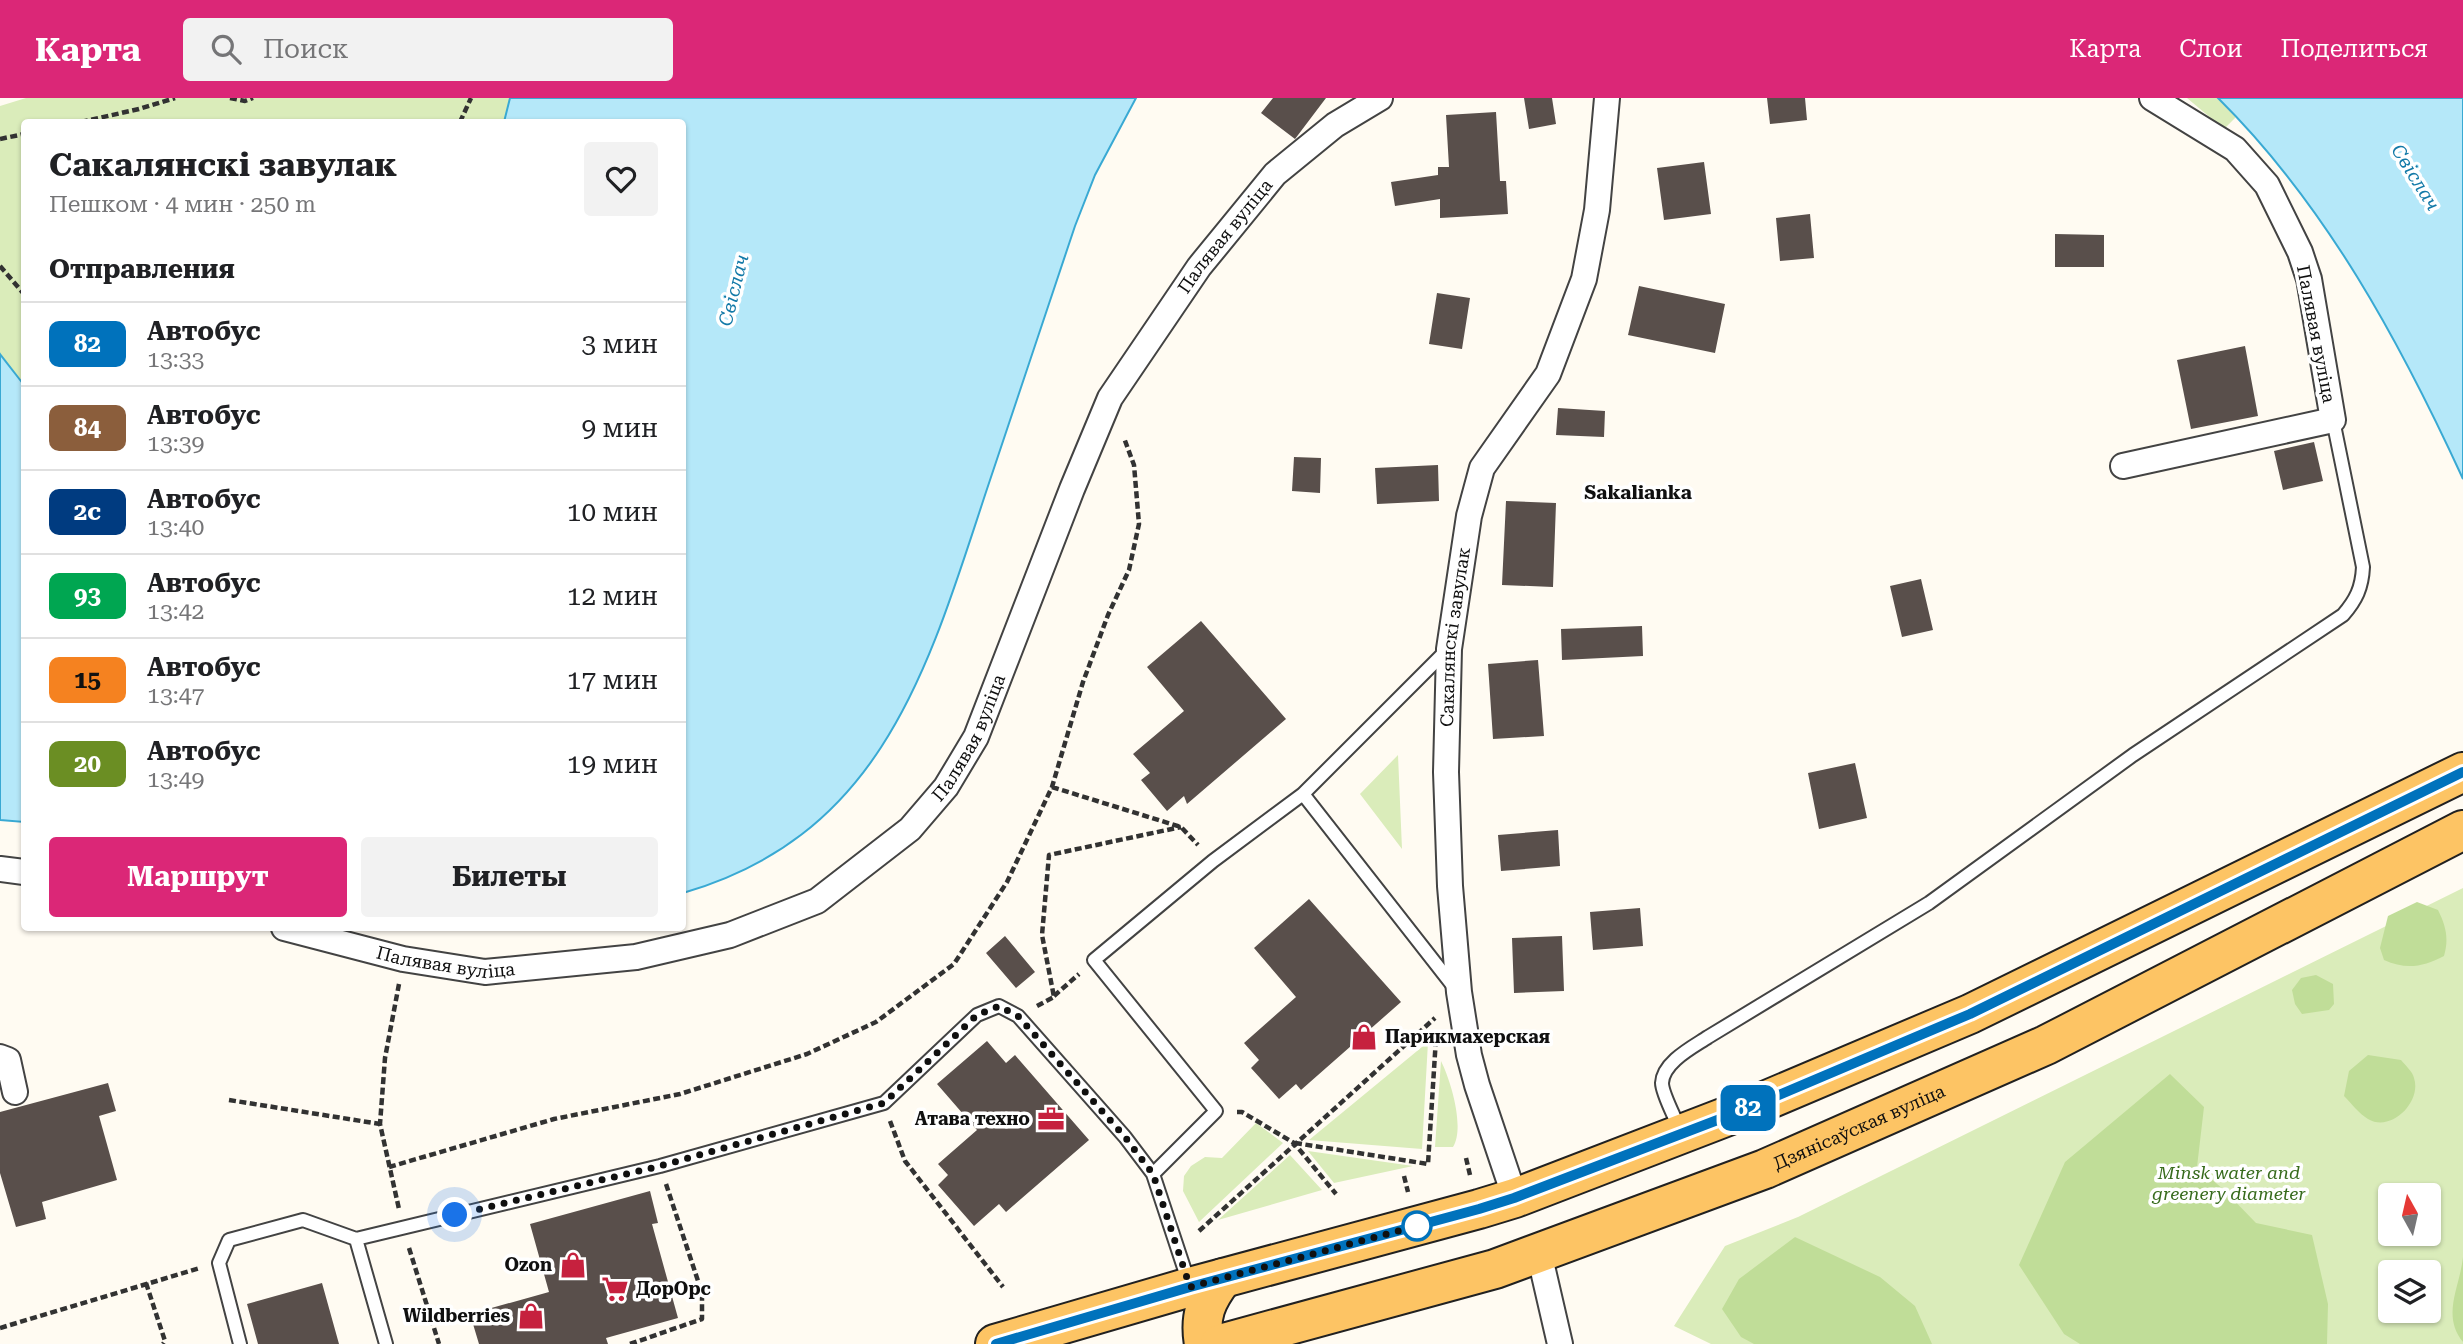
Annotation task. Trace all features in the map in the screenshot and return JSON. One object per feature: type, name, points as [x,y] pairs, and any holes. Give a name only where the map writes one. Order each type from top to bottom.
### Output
[{"type":"main road","points":[[995,1344],[1514,1198],[1741,1111],[1970,1014],[2458,774]]},
{"type":"main road","name":"Дзянісаўская вуліца","points":[[1220,1344],[1495,1269],[1765,1169],[2046,1045],[2463,830]]},
{"type":"main road","points":[[1182,1344],[1192,1321],[1194,1305],[1207,1283]]},
{"type":"main road","points":[[1204,1344],[1202,1311],[1210,1295],[1207,1283]]},
{"type":"street","name":"Палявая вуліца","points":[[296,931],[403,959],[485,972],[636,957],[730,936],[817,901],[910,829],[946,788],[976,737],[1110,398],[1199,267],[1275,174],[1335,125],[1380,98]]},
{"type":"street","name":"Сакалянскі завулак","points":[[1514,1198],[1477,1085],[1469,1055],[1459,992],[1450,886],[1446,785],[1449,649],[1469,516],[1482,468],[1548,374],[1584,279],[1597,211],[1606,98]]},
{"type":"street","name":"Палявая вуліца","points":[[2123,466],[2333,420],[2309,279],[2300,252],[2267,186],[2235,149],[2152,98]]},
{"type":"street","points":[[0,869],[21,872]]},
{"type":"street","points":[[0,1057],[8,1060],[15,1092]]},
{"type":"street","points":[[1539,1253],[1560,1344]]},
{"type":"lane","points":[[1682,1133],[1662,1085],[1665,1073],[1678,1058],[1708,1037],[1929,903],[2133,755],[2343,615],[2357,599],[2363,567],[2333,420]]},
{"type":"lane","points":[[1153,1174],[1216,1111],[1094,960],[1213,861],[1303,794],[1449,649]]},
{"type":"lane","points":[[1303,794],[1459,992]]},
{"type":"lane","points":[[240,1344],[219,1263],[229,1240],[303,1220],[356,1239],[660,1166],[884,1103],[977,1015],[999,1006],[1018,1016],[1125,1137],[1153,1174],[1207,1283]]},
{"type":"lane","points":[[356,1239],[386,1344]]},
{"type":"path","points":[[94,119],[175,98]]},
{"type":"path","points":[[230,98],[245,101],[253,98]]},
{"type":"path","points":[[461,119],[471,98]]},
{"type":"path","points":[[0,139],[21,135]]},
{"type":"path","points":[[0,266],[21,290]]},
{"type":"path","points":[[1052,787],[1181,827],[1213,861]]},
{"type":"path","points":[[1054,997],[1042,935],[1049,855],[1181,827]]},
{"type":"path","points":[[403,959],[385,1058],[380,1125],[403,1227],[439,1344]]},
{"type":"path","points":[[1018,1016],[1054,997],[1094,960]]},
{"type":"path","points":[[1199,1231],[1294,1143],[1438,1016],[1428,1164],[1294,1143]]},
{"type":"path","points":[[229,1100],[380,1125]]},
{"type":"path","points":[[884,1103],[905,1161],[1003,1287]]},
{"type":"path","points":[[1216,1111],[1242,1112],[1294,1143],[1336,1194]]},
{"type":"path","points":[[1466,1157],[1472,1182]]},
{"type":"path","points":[[631,1344],[702,1319],[702,1293],[660,1166]]},
{"type":"path","points":[[0,1328],[219,1263]]},
{"type":"path","points":[[146,1283],[165,1342],[163,1344]]},
{"type":"green space","points":[[26,98],[510,98],[505,119],[21,119],[21,381],[0,354],[0,106]]},
{"type":"green space","points":[[2187,98],[2218,98],[2237,116],[2224,129]]},
{"type":"green space","points":[[1398,755],[1402,849],[1360,794]]},
{"type":"green space","name":"Minsk water and greenery diameter","points":[[2463,888],[2463,1344],[1711,1344],[1674,1326],[1725,1246],[1798,1217]]},
{"type":"green space","points":[[2417,902],[2438,910],[2446,933],[2444,956],[2414,966],[2384,960],[2380,948],[2388,916]]},
{"type":"green space","points":[[2316,975],[2333,984],[2334,1004],[2329,1010],[2302,1014],[2295,1004],[2292,990],[2301,978]]},
{"type":"green space","points":[[1428,1042],[1422,1149],[1309,1140]]},
{"type":"green space","points":[[2368,1055],[2401,1060],[2414,1078],[2415,1087],[2409,1105],[2395,1119],[2377,1122],[2368,1119],[2344,1096],[2349,1071]]},
{"type":"green space","points":[[1441,1061],[1449,1080],[1457,1117],[1458,1128],[1453,1147],[1435,1147]]},
{"type":"green space","points":[[2170,1074],[2204,1107],[2197,1167],[2256,1223],[2312,1235],[2328,1304],[2327,1344],[2080,1344],[2064,1334],[2019,1265],[2065,1162]]},
{"type":"green space","points":[[1256,1123],[1283,1143],[1199,1222],[1183,1191],[1184,1176],[1191,1166],[1205,1157],[1222,1158]]},
{"type":"green space","points":[[1308,1151],[1413,1166],[1334,1183]]},
{"type":"green space","points":[[1290,1155],[1322,1190],[1218,1220]]},
{"type":"green space","points":[[1795,1237],[1880,1277],[1915,1306],[1932,1344],[1754,1344],[1741,1337],[1722,1309],[1739,1279]]},
{"type":"green space","points":[[2463,1257],[2463,1342],[2453,1322],[2453,1311]]},
{"type":"water","name":"Свіслач","points":[[510,98],[1136,98],[1095,175],[1075,226],[942,621],[917,681],[888,737],[851,787],[807,831],[751,866],[686,892],[686,119],[505,119]]},
{"type":"water","name":"Свіслач","points":[[2218,98],[2463,98],[2463,479],[2413,377],[2357,277],[2293,183],[2257,139]]},
{"type":"water","points":[[0,354],[21,381],[21,822],[0,820]]},
{"type":"building","points":[[1273,98],[1326,98],[1295,139],[1261,113]]},
{"type":"building","points":[[1524,98],[1552,98],[1556,124],[1529,129]]},
{"type":"building","points":[[1767,98],[1805,98],[1807,120],[1770,124]]},
{"type":"building","points":[[1496,112],[1500,181],[1506,181],[1508,214],[1440,218],[1440,199],[1395,206],[1391,182],[1438,175],[1438,167],[1449,167],[1446,115]]},
{"type":"building","points":[[1704,162],[1711,214],[1664,220],[1657,168]]},
{"type":"building","points":[[1810,214],[1814,258],[1780,261],[1776,218]]},
{"type":"building","points":[[2055,234],[2104,235],[2104,267],[2055,267]]},
{"type":"building","points":[[1639,286],[1725,304],[1715,353],[1628,335]]},
{"type":"building","points":[[1437,293],[1470,298],[1462,349],[1429,344]]},
{"type":"building","points":[[2245,346],[2258,416],[2191,429],[2177,360]]},
{"type":"building","points":[[1558,408],[1605,411],[1604,437],[1556,435]]},
{"type":"building","points":[[2314,442],[2323,481],[2283,490],[2274,451]]},
{"type":"building","points":[[1294,457],[1321,458],[1320,493],[1292,491]]},
{"type":"building","points":[[1438,465],[1439,501],[1377,504],[1375,468]]},
{"type":"building","points":[[1506,501],[1556,503],[1553,587],[1502,585]]},
{"type":"building","points":[[1921,579],[1933,630],[1902,637],[1890,586]]},
{"type":"building","points":[[1201,621],[1286,719],[1187,804],[1184,796],[1167,811],[1141,780],[1150,773],[1133,754],[1184,711],[1147,667]]},
{"type":"building","points":[[1642,626],[1643,656],[1562,660],[1561,629]]},
{"type":"building","points":[[1538,660],[1544,736],[1493,739],[1488,664]]},
{"type":"building","points":[[1855,763],[1867,818],[1819,829],[1808,773]]},
{"type":"building","points":[[1558,830],[1560,866],[1501,871],[1498,835]]},
{"type":"building","points":[[1309,899],[1401,1002],[1301,1090],[1296,1084],[1279,1099],[1251,1068],[1259,1060],[1244,1043],[1296,997],[1254,948]]},
{"type":"building","points":[[1640,908],[1643,946],[1593,950],[1590,912]]},
{"type":"building","points":[[1005,936],[1035,972],[1016,988],[986,953]]},
{"type":"building","points":[[1562,936],[1564,991],[1514,993],[1512,938]]},
{"type":"building","points":[[987,1041],[1006,1063],[1015,1055],[1089,1140],[1006,1212],[999,1204],[974,1226],[938,1185],[948,1175],[938,1164],[977,1130],[937,1084]]},
{"type":"building","points":[[108,1083],[116,1111],[99,1116],[117,1180],[42,1202],[46,1219],[16,1227],[0,1173],[0,1112]]},
{"type":"building","points":[[650,1191],[658,1223],[652,1224],[678,1318],[606,1338],[608,1344],[479,1344],[470,1314],[549,1292],[530,1224]]},
{"type":"building","points":[[322,1283],[339,1344],[258,1344],[247,1304]]},
{"type":"bus line","name":"82","points":[[996,1344],[1190,1287],[1479,1209],[1741,1111],[1970,1014],[2463,772]]},
{"type":"place","name":"Парикмахерская","points":[[1364,1037]]},
{"type":"place","name":"Атава техно","points":[[1051,1119]]},
{"type":"place","name":"Ozon","points":[[573,1265]]},
{"type":"place","name":"ДорОрс","points":[[615,1289]]},
{"type":"place","name":"Wildberries","points":[[531,1316]]},
{"type":"district","name":"Sakalianka","points":[[1638,492]]},
{"type":"route","points":[[455,1215],[660,1166],[884,1103],[977,1015],[999,1006],[1018,1016],[1125,1137],[1153,1174],[1190,1287],[1417,1226]]}]
